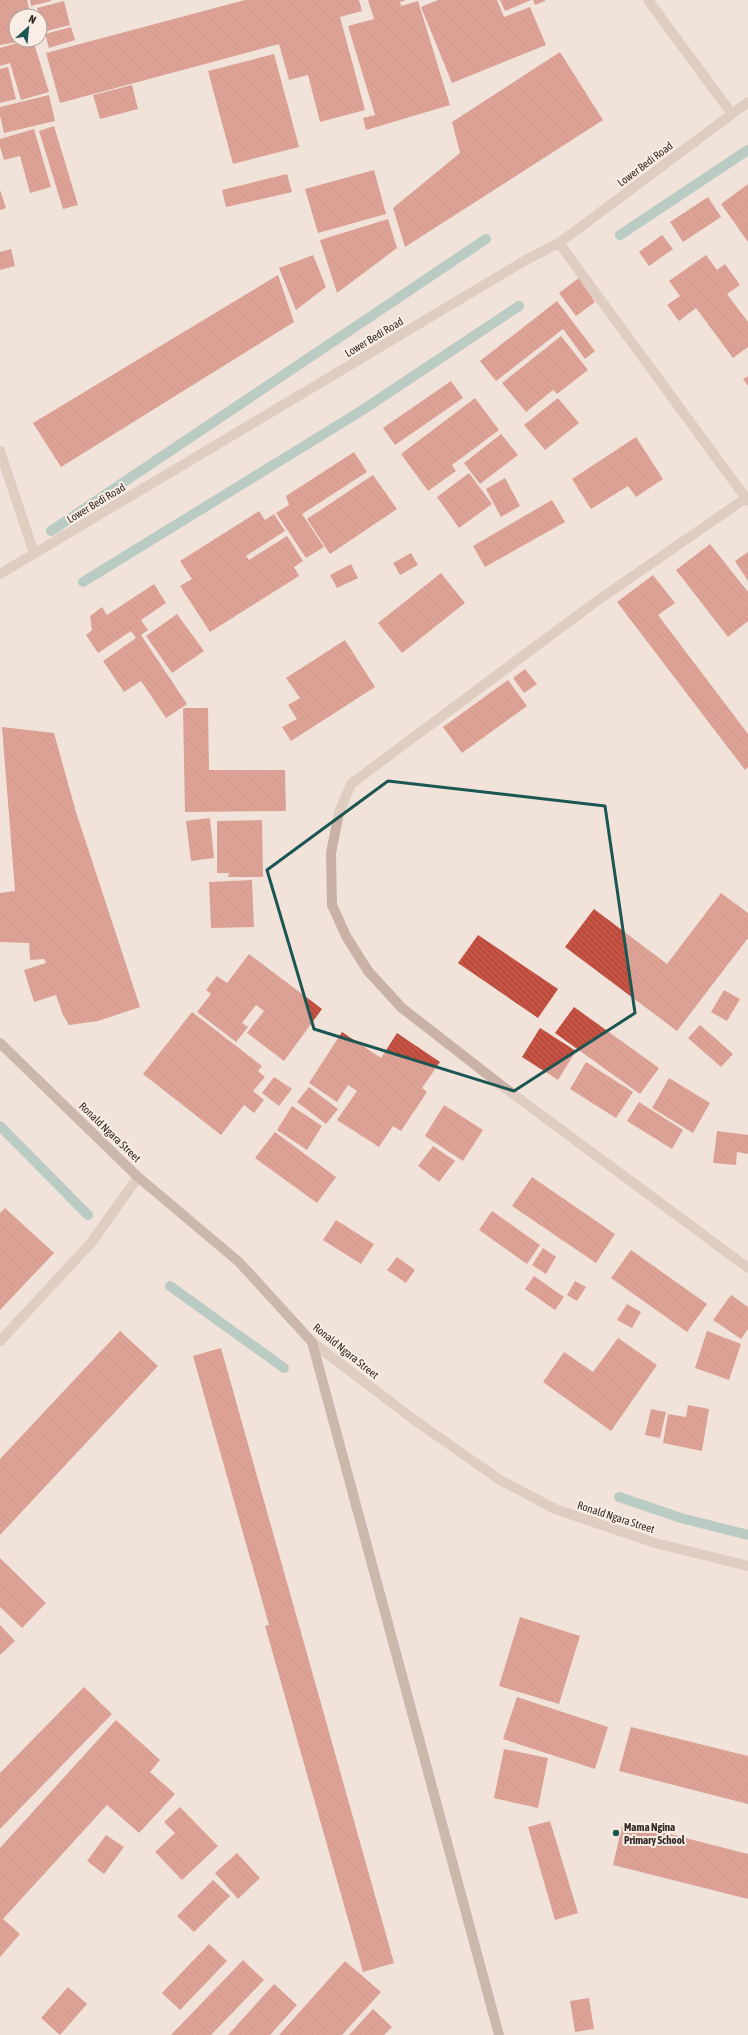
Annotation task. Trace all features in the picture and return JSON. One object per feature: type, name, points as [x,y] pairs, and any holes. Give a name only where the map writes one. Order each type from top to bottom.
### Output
[{"type":"street","points":[[648,0],[732,114]]},
{"type":"street","name":"Lower Bedi Road","points":[[0,574],[526,260],[559,243],[748,102]]},
{"type":"street","points":[[559,243],[747,499],[594,603],[351,784],[339,813],[331,853],[332,905],[346,936],[368,971],[402,1008],[501,1085],[748,1268]]},
{"type":"street","points":[[0,451],[34,553]]},
{"type":"street","name":"Ronald Ngara Street","points":[[0,1043],[138,1177],[240,1262],[312,1342],[413,1419],[500,1480],[555,1509],[655,1543],[748,1566]]},
{"type":"street","points":[[0,1341],[90,1243],[138,1177]]},
{"type":"street","points":[[312,1342],[499,2035]]},
{"type":"highlighted area","points":[[388,781],[605,806],[635,1013],[514,1091],[314,1029],[267,870]]},
{"type":"building","points":[[0,0],[27,0],[29,8],[8,8],[8,44],[0,45]]},
{"type":"building","points":[[30,0],[51,0],[51,1],[31,6]]},
{"type":"building","points":[[245,0],[359,0],[362,11],[340,17],[365,110],[320,122],[308,75],[289,80],[279,44],[60,103],[46,53]]},
{"type":"building","points":[[368,0],[406,0],[400,2],[401,6],[418,1],[450,105],[366,130],[363,118],[375,115],[348,26],[374,19]]},
{"type":"building","points":[[438,0],[497,0],[504,17],[530,7],[546,45],[452,83],[421,7]]},
{"type":"building","points":[[500,0],[531,0],[505,11]]},
{"type":"building","points":[[533,0],[545,0],[545,1],[535,5]]},
{"type":"building","points":[[64,1],[70,25],[48,31],[48,8],[37,8]]},
{"type":"building","points":[[71,27],[75,40],[49,48],[48,33]]},
{"type":"building","points":[[8,46],[8,48],[35,48],[49,92],[21,100],[10,63],[0,66],[0,48]]},
{"type":"building","points":[[560,52],[603,120],[405,247],[393,208],[460,153],[452,122]]},
{"type":"building","points":[[274,54],[299,147],[233,164],[208,71]]},
{"type":"building","points":[[8,67],[16,99],[0,103],[0,69]]},
{"type":"building","points":[[132,85],[138,109],[100,119],[93,95]]},
{"type":"building","points":[[49,95],[55,121],[4,133],[0,116],[0,107]]},
{"type":"building","points":[[54,126],[78,205],[63,209],[39,131]]},
{"type":"building","points":[[34,129],[51,187],[30,193],[20,156],[4,160],[0,147],[0,139]]},
{"type":"building","points":[[374,170],[386,214],[318,233],[305,189]]},
{"type":"building","points":[[287,174],[292,192],[226,207],[222,190]]},
{"type":"building","points":[[748,184],[748,242],[721,204]]},
{"type":"building","points":[[0,190],[6,208],[0,210]]},
{"type":"building","points":[[708,197],[721,217],[683,242],[670,222]]},
{"type":"building","points":[[388,219],[397,248],[337,293],[320,240]]},
{"type":"building","points":[[662,235],[673,249],[649,266],[639,252]]},
{"type":"building","points":[[11,249],[15,266],[0,270],[0,252]]},
{"type":"building","points":[[313,255],[326,287],[296,310],[279,268]]},
{"type":"building","points":[[706,255],[717,270],[725,264],[740,285],[727,294],[748,322],[748,347],[733,358],[696,308],[679,321],[667,305],[680,296],[669,281]]},
{"type":"building","points":[[278,275],[294,322],[61,467],[33,423]]},
{"type":"building","points":[[579,278],[595,302],[576,316],[559,293]]},
{"type":"building","points":[[557,301],[595,351],[585,359],[563,329],[496,381],[480,361]]},
{"type":"building","points":[[561,336],[588,370],[557,394],[553,390],[526,412],[502,383]]},
{"type":"building","points":[[748,376],[748,386],[743,379]]},
{"type":"building","points":[[451,381],[463,398],[395,445],[383,428]]},
{"type":"building","points":[[475,398],[499,430],[452,465],[456,471],[428,491],[401,454]]},
{"type":"building","points":[[558,398],[579,423],[545,450],[524,425]]},
{"type":"building","points":[[501,434],[518,455],[480,484],[464,463]]},
{"type":"building","points":[[636,437],[663,479],[636,497],[628,486],[591,509],[572,479]]},
{"type":"building","points":[[354,452],[367,472],[302,514],[324,547],[306,558],[276,513],[289,505],[286,496]]},
{"type":"building","points":[[469,473],[492,504],[459,528],[437,497]]},
{"type":"building","points":[[373,475],[397,509],[330,554],[307,519]]},
{"type":"building","points":[[505,478],[520,506],[501,517],[486,489]]},
{"type":"building","points":[[552,500],[565,522],[485,567],[473,546]]},
{"type":"building","points":[[259,511],[265,520],[274,514],[285,531],[246,556],[249,560],[287,536],[303,561],[294,567],[299,576],[210,632],[180,586],[192,579],[180,561]]},
{"type":"building","points":[[710,544],[748,592],[748,621],[728,637],[676,570]]},
{"type":"building","points":[[748,552],[748,581],[735,561]]},
{"type":"building","points":[[411,553],[418,565],[400,575],[393,563]]},
{"type":"building","points":[[351,564],[358,578],[337,588],[330,575]]},
{"type":"building","points":[[441,573],[465,603],[402,653],[378,623]]},
{"type":"building","points":[[653,575],[675,603],[658,615],[748,734],[748,767],[745,770],[617,602]]},
{"type":"building","points":[[154,584],[166,603],[141,620],[148,630],[141,635],[187,704],[166,718],[141,681],[124,692],[103,661],[136,638],[131,631],[98,653],[86,635],[92,630],[90,616],[102,607],[107,615]]},
{"type":"building","points":[[177,614],[204,651],[172,673],[146,636]]},
{"type":"building","points":[[345,640],[375,687],[291,741],[282,727],[297,719],[288,705],[300,698],[286,678]]},
{"type":"building","points":[[525,669],[537,684],[524,693],[513,678]]},
{"type":"building","points":[[508,680],[527,706],[462,753],[443,727]]},
{"type":"building","points":[[183,708],[208,708],[209,770],[285,770],[286,811],[185,812]]},
{"type":"building","points":[[2,727],[54,733],[76,812],[140,1007],[98,1021],[69,1025],[63,1015],[56,995],[34,1002],[24,970],[46,963],[44,959],[30,960],[29,943],[0,942],[0,893],[15,891]]},
{"type":"building","points":[[210,818],[214,858],[191,861],[186,821]]},
{"type":"building","points":[[262,820],[263,877],[228,877],[229,873],[217,873],[217,821]]},
{"type":"building","points":[[252,880],[254,927],[211,928],[209,882]]},
{"type":"building","points":[[721,893],[748,913],[748,938],[677,1031],[565,947],[594,909],[667,964]]},
{"type":"building","points":[[478,935],[558,989],[538,1018],[458,963]]},
{"type":"building","points":[[249,954],[322,1009],[284,1061],[247,1033],[264,1011],[256,1005],[242,1023],[248,1027],[236,1042],[197,1012],[211,994],[206,990],[217,976],[227,983]]},
{"type":"building","points":[[724,990],[740,999],[727,1021],[711,1012]]},
{"type":"building","points":[[574,1007],[659,1068],[640,1094],[555,1033]]},
{"type":"building","points":[[192,1012],[262,1066],[258,1071],[265,1077],[253,1091],[264,1100],[254,1113],[244,1105],[221,1135],[143,1074]]},
{"type":"building","points":[[700,1025],[733,1054],[721,1067],[688,1038]]},
{"type":"building","points":[[540,1028],[576,1051],[558,1080],[522,1057]]},
{"type":"building","points":[[342,1032],[381,1058],[397,1033],[440,1062],[422,1088],[427,1092],[401,1131],[393,1126],[379,1147],[337,1120],[357,1091],[348,1085],[337,1102],[309,1083]]},
{"type":"building","points":[[586,1062],[633,1092],[616,1118],[570,1089]]},
{"type":"building","points":[[274,1077],[292,1089],[279,1106],[262,1093]]},
{"type":"building","points":[[669,1078],[710,1103],[693,1133],[652,1108]]},
{"type":"building","points":[[309,1087],[338,1109],[326,1124],[297,1102]]},
{"type":"building","points":[[639,1102],[683,1130],[672,1149],[627,1121]]},
{"type":"building","points":[[444,1105],[483,1130],[463,1161],[425,1136]]},
{"type":"building","points":[[292,1106],[322,1126],[307,1150],[277,1130]]},
{"type":"building","points":[[717,1131],[748,1135],[748,1154],[737,1152],[736,1165],[713,1163]]},
{"type":"building","points":[[275,1132],[336,1177],[317,1203],[255,1158]]},
{"type":"building","points":[[433,1146],[455,1161],[439,1182],[418,1166]]},
{"type":"building","points":[[532,1177],[615,1234],[596,1263],[512,1206]]},
{"type":"building","points":[[5,1208],[54,1253],[0,1310],[0,1213]]},
{"type":"building","points":[[492,1211],[540,1245],[527,1264],[479,1230]]},
{"type":"building","points":[[336,1220],[374,1244],[361,1264],[323,1240]]},
{"type":"building","points":[[543,1248],[556,1257],[546,1274],[532,1265]]},
{"type":"building","points":[[631,1250],[707,1304],[687,1332],[611,1278]]},
{"type":"building","points":[[397,1257],[415,1270],[406,1283],[387,1270]]},
{"type":"building","points":[[534,1276],[564,1297],[555,1310],[525,1289]]},
{"type":"building","points":[[575,1281],[586,1287],[577,1301],[567,1295]]},
{"type":"building","points":[[731,1295],[748,1307],[748,1329],[741,1339],[713,1320]]},
{"type":"building","points":[[627,1304],[641,1312],[632,1328],[617,1320]]},
{"type":"building","points":[[120,1331],[158,1366],[0,1535],[0,1459]]},
{"type":"building","points":[[707,1331],[741,1344],[729,1380],[695,1368]]},
{"type":"building","points":[[618,1338],[657,1365],[611,1431],[543,1382],[564,1352],[593,1372]]},
{"type":"building","points":[[221,1348],[394,1963],[363,1972],[265,1626],[269,1625],[193,1356]]},
{"type":"building","points":[[688,1405],[709,1409],[702,1451],[663,1443],[668,1414],[686,1417]]},
{"type":"building","points":[[651,1409],[666,1412],[660,1438],[645,1435]]},
{"type":"building","points":[[0,1558],[46,1603],[22,1628],[0,1607]]},
{"type":"building","points":[[520,1617],[580,1636],[559,1704],[499,1686]]},
{"type":"building","points":[[0,1625],[15,1641],[0,1655]]},
{"type":"building","points":[[84,1687],[112,1714],[0,1829],[0,1773]]},
{"type":"building","points":[[517,1697],[608,1727],[595,1769],[503,1739]]},
{"type":"building","points":[[116,1720],[160,1760],[150,1772],[175,1794],[139,1833],[107,1805],[3,1919],[20,1934],[0,1957],[0,1848]]},
{"type":"building","points":[[631,1727],[748,1756],[748,1804],[619,1771]]},
{"type":"building","points":[[504,1749],[548,1758],[538,1808],[494,1798]]},
{"type":"building","points":[[180,1807],[218,1846],[182,1880],[155,1852],[175,1833],[164,1822]]},
{"type":"building","points":[[550,1821],[578,1913],[555,1920],[528,1827]]},
{"type":"building","points":[[623,1822],[748,1854],[748,1899],[613,1865]]},
{"type":"building","points":[[106,1835],[124,1847],[104,1874],[87,1861]]},
{"type":"building","points":[[237,1853],[260,1878],[238,1899],[215,1873]]},
{"type":"building","points":[[213,1880],[230,1896],[194,1932],[177,1916]]},
{"type":"building","points":[[209,1944],[227,1961],[180,2010],[162,1993]]},
{"type":"building","points":[[243,1960],[264,1980],[211,2035],[171,2035]]},
{"type":"building","points":[[345,1961],[381,1992],[342,2035],[279,2035]]},
{"type":"building","points":[[274,1984],[297,2005],[270,2035],[228,2035]]},
{"type":"building","points":[[68,1987],[87,2004],[60,2035],[41,2018]]},
{"type":"building","points":[[589,1998],[594,2029],[575,2032],[570,2001]]},
{"type":"building","points":[[373,2009],[392,2027],[384,2035],[349,2035]]},
{"type":"waterway","points":[[620,235],[748,150]]},
{"type":"waterway","points":[[51,531],[486,239]]},
{"type":"waterway","points":[[83,582],[361,411],[519,306]]},
{"type":"waterway","points":[[0,1126],[88,1215]]},
{"type":"waterway","points":[[170,1286],[284,1368]]},
{"type":"waterway","points":[[619,1497],[681,1518],[748,1535]]},
{"type":"place","name":"Mama Ngina Primary School","points":[[616,1833]]}]
